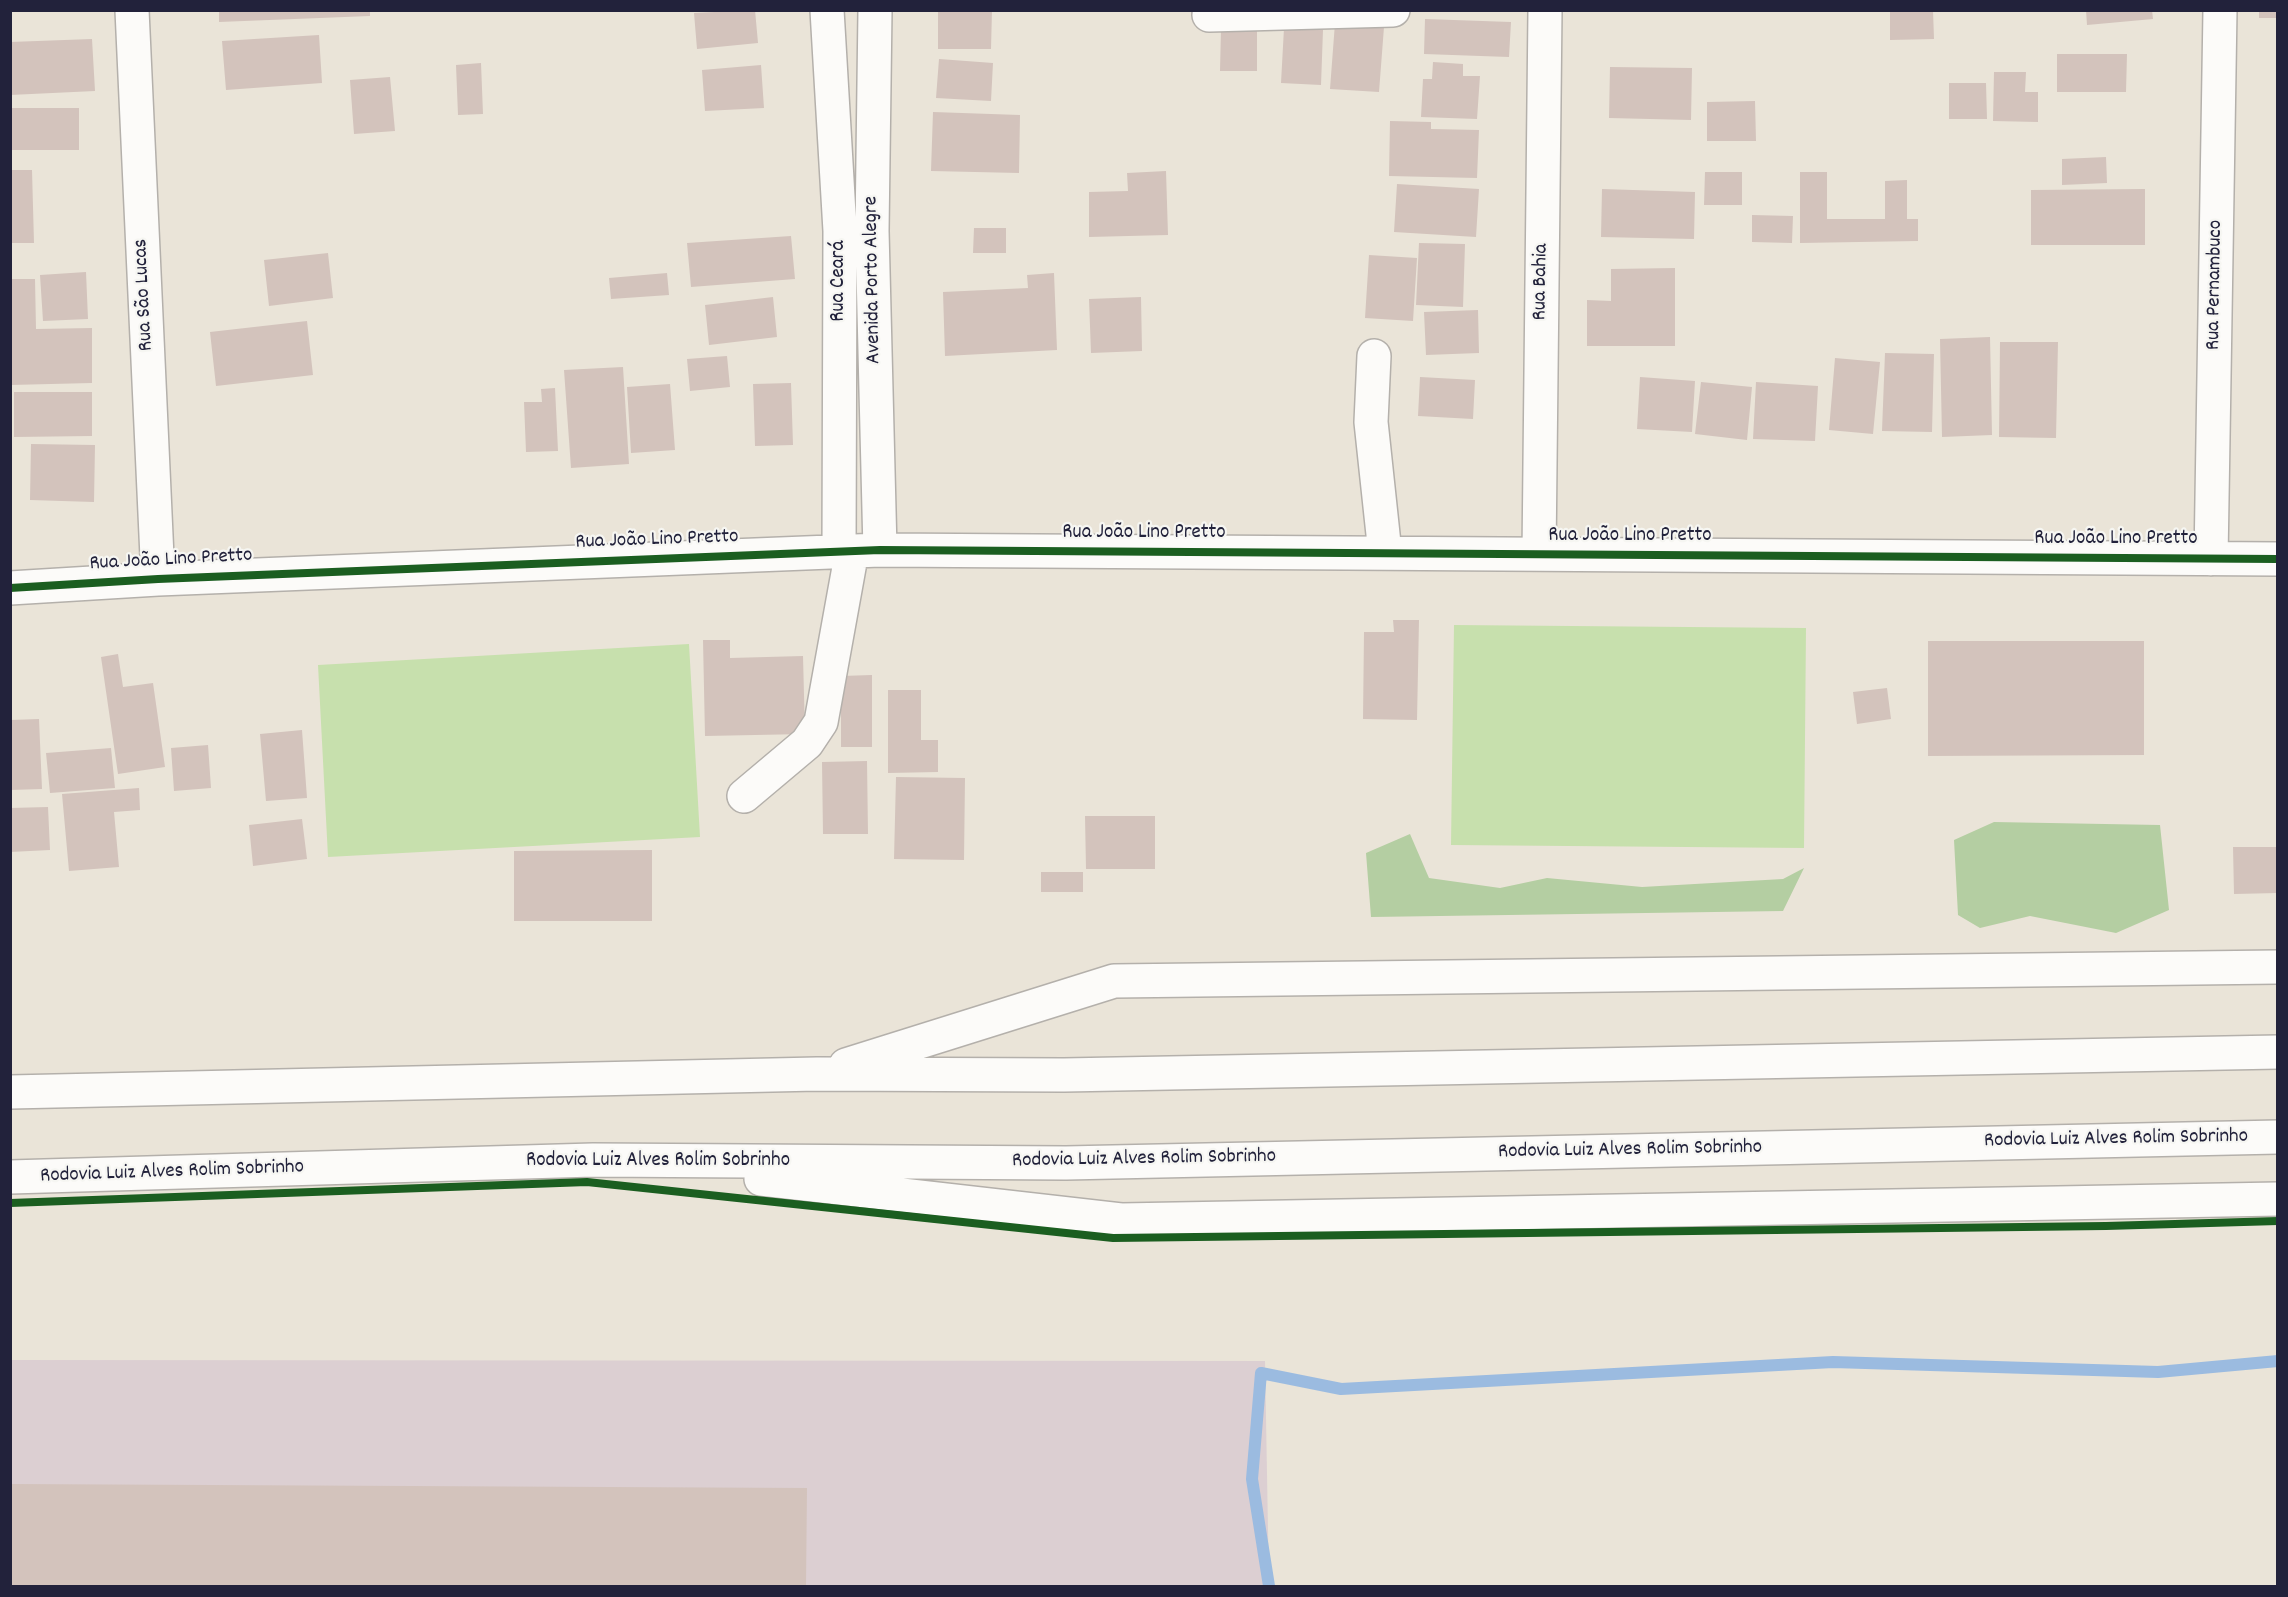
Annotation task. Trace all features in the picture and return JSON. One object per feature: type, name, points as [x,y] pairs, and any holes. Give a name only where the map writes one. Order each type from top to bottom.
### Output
[{"type":"main road","name":"Rua São Lucas","points":[[132,10],[158,579]]},
{"type":"main road","name":"Rua Ceará","points":[[827,10],[857,551]]},
{"type":"main road","name":"Avenida Porto Alegre","points":[[857,551],[872,231],[875,10]]},
{"type":"main road","points":[[1209,15],[1393,10]]},
{"type":"main road","name":"Rua Bahia","points":[[1539,554],[1545,10]]},
{"type":"main road","name":"Rua Pernambuco","points":[[2211,559],[2220,10]]},
{"type":"main road","points":[[840,231],[872,231]]},
{"type":"main road","points":[[1374,356],[1371,422],[1385,553]]},
{"type":"main road","name":"Rua João Lino Pretto","points":[[10,588],[158,579],[857,551],[2277,559]]},
{"type":"main road","points":[[744,796],[807,743],[821,722],[857,551]]},
{"type":"main road","points":[[817,1074],[1114,981],[2277,967]]},
{"type":"main road","points":[[10,1092],[817,1074],[1076,1075],[2277,1052]]},
{"type":"main road","name":"Rodovia Luiz Alves Rolim Sobrinho","points":[[10,1177],[592,1160],[1066,1163],[2277,1137]]},
{"type":"main road","points":[[592,1160],[1121,1220],[2277,1199]]},
{"type":"shaded area","points":[[11,1360],[1265,1361],[1269,1586],[11,1586]]},
{"type":"green space","points":[[1454,625],[1806,628],[1804,848],[1451,845]]},
{"type":"green space","points":[[689,644],[700,837],[328,857],[318,665]]},
{"type":"green space","points":[[1994,822],[2160,825],[2169,910],[2116,933],[2030,916],[1980,928],[1958,915],[1954,840]]},
{"type":"green space","points":[[1410,834],[1429,878],[1500,888],[1547,878],[1642,887],[1783,879],[1804,868],[1783,911],[1371,917],[1366,853]]},
{"type":"building","points":[[219,10],[370,10],[370,16],[219,22]]},
{"type":"building","points":[[755,10],[758,43],[697,49],[694,13]]},
{"type":"building","points":[[938,10],[992,10],[991,49],[938,49]]},
{"type":"building","points":[[1933,10],[1934,39],[1890,40],[1890,11]]},
{"type":"building","points":[[2086,10],[2152,10],[2153,19],[2087,25]]},
{"type":"building","points":[[2259,10],[2278,10],[2278,18],[2259,18]]},
{"type":"building","points":[[1425,19],[1511,22],[1509,57],[1424,54]]},
{"type":"building","points":[[1335,23],[1384,27],[1379,92],[1330,89]]},
{"type":"building","points":[[1284,28],[1323,30],[1321,85],[1281,83]]},
{"type":"building","points":[[1221,29],[1257,30],[1257,71],[1220,71]]},
{"type":"building","points":[[319,35],[322,83],[226,90],[222,41]]},
{"type":"building","points":[[92,39],[95,91],[10,95],[10,42]]},
{"type":"building","points":[[2057,54],[2127,54],[2126,92],[2057,92]]},
{"type":"building","points":[[939,59],[993,63],[991,101],[936,98]]},
{"type":"building","points":[[1433,62],[1463,64],[1463,76],[1480,76],[1477,119],[1421,117],[1423,79],[1432,79]]},
{"type":"building","points":[[481,63],[483,114],[458,115],[456,65]]},
{"type":"building","points":[[761,65],[764,108],[705,111],[702,70]]},
{"type":"building","points":[[1610,67],[1692,68],[1691,120],[1609,118]]},
{"type":"building","points":[[1994,72],[2026,72],[2025,92],[2038,92],[2038,122],[1993,121]]},
{"type":"building","points":[[390,77],[395,131],[354,134],[350,80]]},
{"type":"building","points":[[1949,83],[1986,83],[1987,119],[1949,119]]},
{"type":"building","points":[[1755,101],[1756,141],[1707,141],[1707,102]]},
{"type":"building","points":[[10,108],[79,108],[79,150],[10,150]]},
{"type":"building","points":[[933,112],[1020,115],[1019,173],[931,171]]},
{"type":"building","points":[[1390,121],[1431,122],[1431,129],[1479,130],[1477,178],[1389,176]]},
{"type":"building","points":[[2106,157],[2107,183],[2062,185],[2062,159]]},
{"type":"building","points":[[10,170],[32,170],[34,243],[10,243]]},
{"type":"building","points":[[1166,171],[1168,235],[1089,237],[1089,192],[1128,191],[1127,173]]},
{"type":"building","points":[[1705,172],[1742,172],[1742,205],[1704,205]]},
{"type":"building","points":[[1800,172],[1827,172],[1827,219],[1885,219],[1885,181],[1907,180],[1907,219],[1918,219],[1918,241],[1800,243]]},
{"type":"building","points":[[1397,184],[1479,189],[1476,237],[1394,232]]},
{"type":"building","points":[[1602,189],[1695,192],[1694,239],[1601,237]]},
{"type":"building","points":[[2145,189],[2145,245],[2031,245],[2031,190]]},
{"type":"building","points":[[1752,215],[1793,216],[1792,243],[1752,242]]},
{"type":"building","points":[[974,228],[1006,228],[1006,253],[973,253]]},
{"type":"building","points":[[791,236],[795,279],[691,287],[687,243]]},
{"type":"building","points":[[1419,243],[1465,244],[1463,307],[1416,305]]},
{"type":"building","points":[[328,253],[333,298],[269,306],[264,260]]},
{"type":"building","points":[[1369,255],[1417,258],[1413,321],[1365,318]]},
{"type":"building","points":[[1675,268],[1675,346],[1587,346],[1587,300],[1611,301],[1611,269]]},
{"type":"building","points":[[86,272],[88,319],[43,321],[40,275]]},
{"type":"building","points":[[667,273],[669,295],[611,299],[609,278]]},
{"type":"building","points":[[1054,273],[1057,350],[945,356],[943,292],[1028,288],[1027,275]]},
{"type":"building","points":[[10,279],[35,279],[36,329],[92,328],[92,383],[10,385]]},
{"type":"building","points":[[773,297],[777,337],[709,345],[705,305]]},
{"type":"building","points":[[1141,297],[1142,351],[1091,353],[1089,299]]},
{"type":"building","points":[[1478,310],[1479,353],[1426,355],[1424,312]]},
{"type":"building","points":[[307,321],[313,375],[216,386],[210,332]]},
{"type":"building","points":[[1990,337],[1992,435],[1942,437],[1940,339]]},
{"type":"building","points":[[2000,342],[2058,342],[2056,438],[1999,437]]},
{"type":"building","points":[[1885,353],[1934,354],[1932,432],[1882,431]]},
{"type":"building","points":[[727,356],[730,387],[690,391],[687,359]]},
{"type":"building","points":[[1835,358],[1880,362],[1873,434],[1829,430]]},
{"type":"building","points":[[623,367],[629,464],[571,468],[564,370]]},
{"type":"building","points":[[1420,377],[1475,380],[1473,419],[1418,416]]},
{"type":"building","points":[[1640,377],[1695,381],[1692,432],[1637,429]]},
{"type":"building","points":[[1701,382],[1752,387],[1747,440],[1695,434]]},
{"type":"building","points":[[1756,382],[1818,386],[1815,441],[1753,439]]},
{"type":"building","points":[[791,383],[793,445],[755,446],[753,384]]},
{"type":"building","points":[[670,384],[675,450],[631,453],[627,387]]},
{"type":"building","points":[[555,388],[558,451],[526,452],[524,402],[542,402],[541,389]]},
{"type":"building","points":[[14,392],[92,392],[92,436],[14,437]]},
{"type":"building","points":[[31,444],[95,445],[94,502],[30,500]]},
{"type":"building","points":[[1393,620],[1419,620],[1417,720],[1363,719],[1364,632],[1394,632]]},
{"type":"building","points":[[703,640],[730,640],[730,658],[803,656],[805,734],[705,736]]},
{"type":"building","points":[[1928,641],[2144,641],[2144,755],[1928,756]]},
{"type":"building","points":[[118,654],[123,687],[153,683],[165,767],[118,774],[101,657]]},
{"type":"building","points":[[872,675],[872,747],[841,747],[841,676]]},
{"type":"building","points":[[1887,688],[1891,719],[1857,724],[1853,692]]},
{"type":"building","points":[[888,690],[921,690],[921,740],[938,740],[938,772],[888,773]]},
{"type":"building","points":[[39,719],[42,789],[10,790],[10,720]]},
{"type":"building","points":[[302,730],[307,798],[266,801],[260,734]]},
{"type":"building","points":[[208,745],[211,788],[174,791],[171,748]]},
{"type":"building","points":[[111,748],[115,788],[50,793],[46,753]]},
{"type":"building","points":[[867,761],[868,834],[823,834],[822,762]]},
{"type":"building","points":[[896,777],[965,778],[964,860],[894,859]]},
{"type":"building","points":[[139,788],[140,810],[114,812],[119,867],[69,871],[62,794]]},
{"type":"building","points":[[48,807],[50,850],[10,852],[10,808]]},
{"type":"building","points":[[1085,816],[1155,816],[1155,869],[1086,869]]},
{"type":"building","points":[[302,819],[307,859],[253,866],[249,825]]},
{"type":"building","points":[[2233,847],[2278,847],[2278,893],[2234,894]]},
{"type":"building","points":[[652,850],[652,921],[514,921],[514,851]]},
{"type":"building","points":[[1041,872],[1083,872],[1083,892],[1041,892]]},
{"type":"building","points":[[10,1484],[807,1488],[806,1586],[10,1586]]},
{"type":"waterway","points":[[1269,1586],[1252,1479],[1261,1373],[1341,1389],[1833,1362],[2158,1372],[2278,1361]]},
{"type":"cycle path","points":[[10,588],[158,579],[880,550],[2278,559]]},
{"type":"cycle path","points":[[10,1203],[587,1182],[1113,1238],[2106,1226],[2278,1221]]}]
